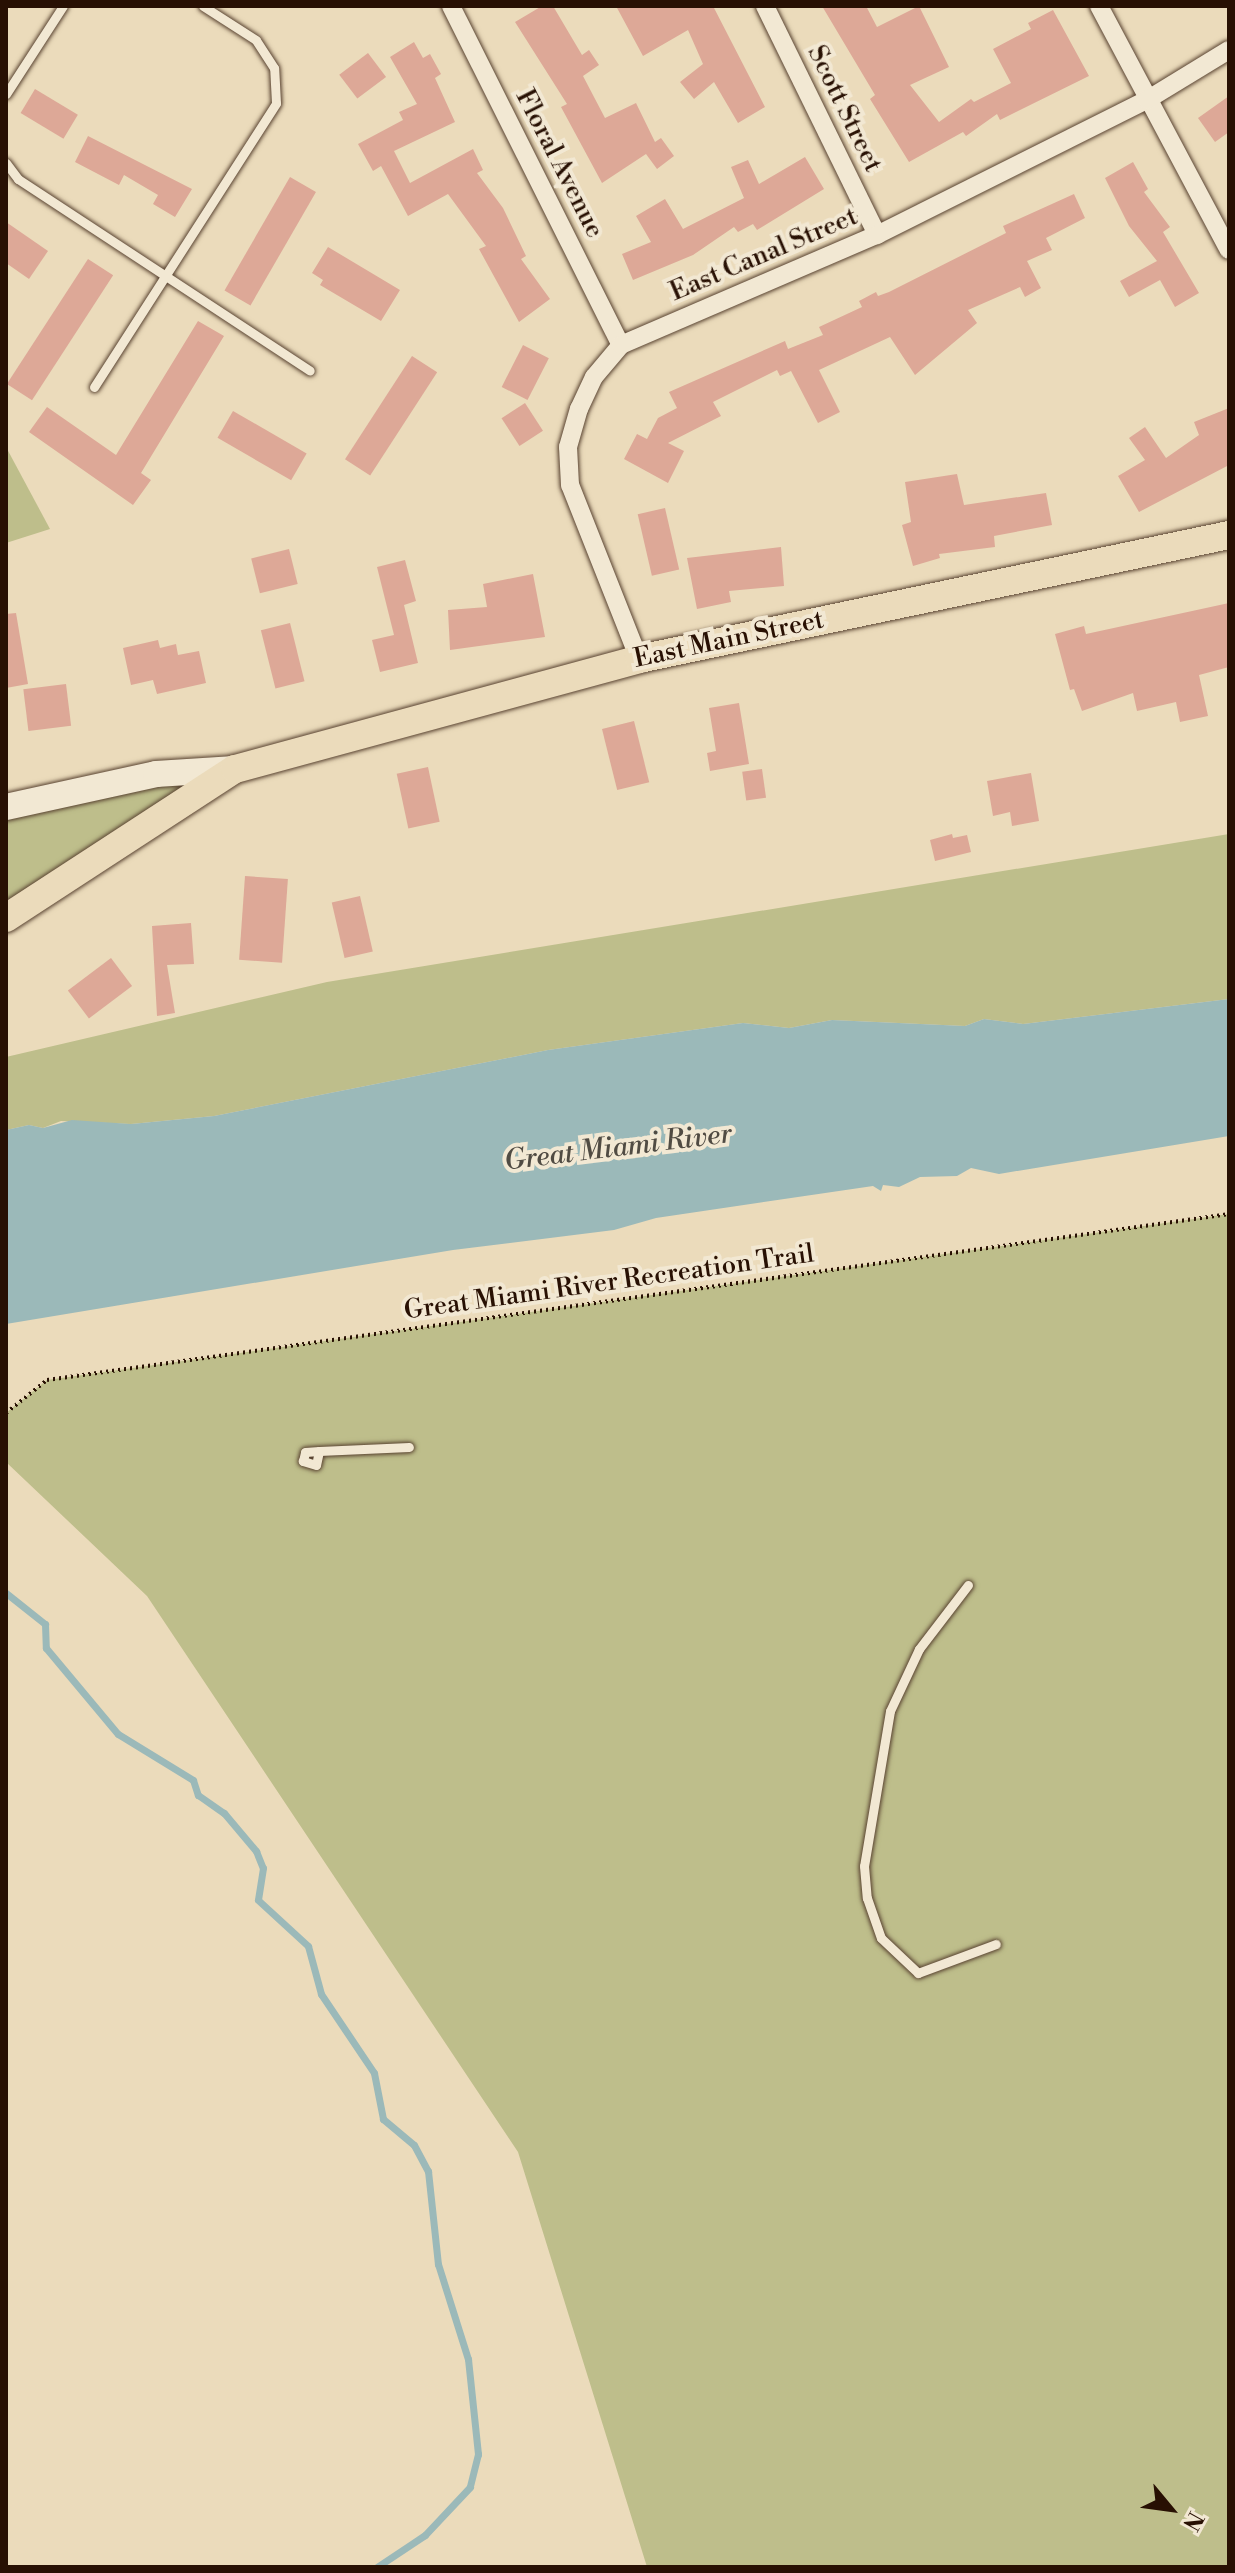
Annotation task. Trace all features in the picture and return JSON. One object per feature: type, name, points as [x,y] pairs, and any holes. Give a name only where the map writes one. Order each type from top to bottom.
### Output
[{"type":"main road","name":"East Main Street","points":[[6,918],[235,769],[639,659],[1229,535]]},
{"type":"street","name":"Floral Avenue","points":[[451,6],[621,345]]},
{"type":"street","name":"Scott Street","points":[[765,6],[877,235]]},
{"type":"street","points":[[1099,6],[1229,250]]},
{"type":"street","name":"East Canal Street","points":[[639,659],[570,485],[568,447],[579,409],[594,377],[621,345],[877,235],[1147,100],[1229,50]]},
{"type":"street","points":[[6,807],[156,774],[235,769]]},
{"type":"lane","points":[[6,94],[63,6]]},
{"type":"lane","points":[[94,387],[276,103],[274,68],[256,40],[203,6]]},
{"type":"lane","points":[[6,163],[18,179],[310,371]]},
{"type":"lane","points":[[319,1451],[409,1447]]},
{"type":"lane","points":[[968,1585],[919,1649],[890,1711],[864,1866],[867,1898],[881,1938],[918,1973],[996,1944]]},
{"type":"path","name":"Great Miami River Recreation Trail","points":[[6,1413],[47,1380],[1229,1214]]},
{"type":"green space","points":[[6,447],[50,529],[6,543]]},
{"type":"green space","points":[[235,769],[6,918],[6,807]]},
{"type":"green space","points":[[1229,834],[1229,999],[1023,1024],[984,1019],[965,1026],[832,1020],[789,1028],[743,1023],[548,1050],[214,1116],[131,1124],[61,1121],[43,1128],[29,1125],[6,1130],[6,1057],[327,982]]},
{"type":"green space","points":[[1229,1214],[1229,2567],[647,2567],[518,2152],[147,1596],[6,1462],[6,1413],[47,1380]]},
{"type":"water","name":"Great Miami River","points":[[1229,999],[1229,1136],[999,1174],[971,1168],[957,1176],[920,1177],[899,1187],[883,1185],[881,1191],[873,1186],[656,1218],[614,1230],[453,1250],[6,1324],[6,1130],[29,1125],[43,1128],[72,1120],[131,1124],[214,1116],[548,1050],[743,1023],[789,1028],[832,1020],[965,1026],[984,1019],[1023,1024]]},
{"type":"building","points":[[542,6],[553,6],[582,55],[589,50],[599,65],[583,76],[605,118],[636,103],[655,142],[661,138],[674,156],[657,169],[646,154],[602,183],[561,107],[567,104],[515,22]]},
{"type":"building","points":[[616,6],[713,6],[765,107],[738,123],[714,82],[694,99],[680,82],[703,64],[688,30],[643,56]]},
{"type":"building","points":[[822,6],[866,6],[877,27],[919,6],[949,67],[910,85],[939,122],[971,99],[974,102],[1011,83],[993,49],[1031,29],[1028,23],[1053,10],[1089,76],[1000,120],[997,114],[966,136],[963,132],[909,162],[870,99],[875,95]]},
{"type":"building","points":[[414,42],[423,58],[430,54],[441,74],[435,78],[455,122],[394,151],[410,183],[473,149],[483,170],[477,173],[503,208],[526,256],[521,259],[550,299],[519,322],[479,249],[486,246],[448,194],[408,216],[381,166],[373,171],[358,144],[403,120],[399,112],[417,104],[390,57]]},
{"type":"building","points":[[368,53],[386,77],[357,99],[339,75]]},
{"type":"building","points":[[35,89],[78,115],[63,139],[21,113]]},
{"type":"building","points":[[1229,96],[1229,132],[1215,142],[1198,118]]},
{"type":"building","points":[[88,136],[192,189],[175,217],[153,204],[158,195],[124,175],[119,185],[75,162]]},
{"type":"building","points":[[805,157],[824,189],[757,230],[753,224],[738,232],[734,227],[693,255],[633,280],[622,254],[651,242],[636,216],[665,199],[683,229],[744,198],[731,167],[748,160],[759,184]]},
{"type":"building","points":[[1133,162],[1148,189],[1144,192],[1170,227],[1163,232],[1199,293],[1175,307],[1160,280],[1129,297],[1120,281],[1157,261],[1129,226],[1105,178]]},
{"type":"building","points":[[290,177],[316,192],[250,305],[224,290]]},
{"type":"building","points":[[1074,194],[1085,218],[1046,238],[1052,250],[1027,261],[1041,288],[1025,297],[1020,287],[968,310],[977,323],[915,375],[890,337],[819,370],[840,412],[818,423],[791,371],[780,376],[777,370],[713,402],[721,416],[668,443],[684,451],[668,483],[624,459],[637,434],[647,439],[658,418],[677,408],[669,392],[785,341],[788,349],[823,335],[819,327],[862,307],[859,301],[876,292],[878,296],[889,292],[1006,233],[1003,226]]},
{"type":"building","points":[[6,222],[48,251],[29,279],[6,263]]},
{"type":"building","points":[[328,247],[400,290],[381,321],[320,285],[323,280],[312,273]]},
{"type":"building","points":[[88,259],[113,275],[32,400],[7,384]]},
{"type":"building","points":[[198,321],[224,336],[141,473],[151,480],[133,505],[29,432],[47,407],[116,455]]},
{"type":"building","points":[[523,345],[549,358],[528,400],[502,387]]},
{"type":"building","points":[[412,356],[437,372],[370,475],[345,459]]},
{"type":"building","points":[[525,403],[543,431],[519,446],[502,418]]},
{"type":"building","points":[[1229,408],[1229,465],[1139,512],[1118,476],[1145,460],[1129,438],[1145,427],[1166,458],[1199,435],[1194,422]]},
{"type":"building","points":[[233,411],[307,453],[291,480],[218,438]]},
{"type":"building","points":[[957,474],[964,505],[1046,493],[1052,525],[994,536],[995,547],[939,554],[940,558],[913,566],[902,525],[911,522],[905,482]]},
{"type":"building","points":[[665,508],[679,569],[652,576],[638,514]]},
{"type":"building","points":[[781,547],[784,586],[729,591],[731,602],[697,609],[687,558]]},
{"type":"building","points":[[289,549],[298,584],[260,593],[251,558]]},
{"type":"building","points":[[405,560],[416,601],[404,605],[418,663],[380,672],[372,640],[394,635],[377,567]]},
{"type":"building","points":[[533,574],[545,637],[450,650],[448,610],[487,607],[483,584]]},
{"type":"building","points":[[1229,603],[1229,667],[1199,675],[1208,716],[1180,722],[1176,702],[1137,711],[1133,693],[1082,711],[1074,689],[1070,690],[1055,634],[1084,626],[1086,634]]},
{"type":"building","points":[[16,613],[28,684],[6,688],[6,614]]},
{"type":"building","points":[[290,623],[305,681],[275,688],[261,630]]},
{"type":"building","points":[[158,640],[160,648],[176,644],[178,655],[199,651],[206,683],[157,694],[153,680],[131,685],[123,648]]},
{"type":"building","points":[[66,684],[71,726],[28,731],[23,689]]},
{"type":"building","points":[[739,703],[749,764],[710,771],[707,753],[716,751],[709,708]]},
{"type":"building","points":[[634,721],[649,782],[617,790],[602,729]]},
{"type":"building","points":[[428,767],[440,822],[408,828],[397,774]]},
{"type":"building","points":[[762,769],[766,798],[746,801],[742,772]]},
{"type":"building","points":[[1031,773],[1039,821],[1012,826],[1010,812],[993,816],[987,781]]},
{"type":"building","points":[[952,834],[953,838],[967,835],[971,852],[935,861],[930,840]]},
{"type":"building","points":[[245,876],[288,879],[282,963],[239,960]]},
{"type":"building","points":[[360,896],[373,952],[345,958],[332,903]]},
{"type":"building","points":[[191,923],[194,964],[167,965],[175,1013],[157,1016],[152,926]]},
{"type":"building","points":[[111,958],[132,986],[89,1018],[68,990]]},
{"type":"waterway","points":[[6,1593],[45,1624],[46,1648],[118,1734],[193,1780],[198,1795],[224,1813],[256,1851],[263,1868],[258,1900],[308,1946],[321,1994],[374,2073],[383,2119],[414,2145],[428,2171],[438,2264],[468,2359],[478,2454],[470,2487],[425,2535],[377,2567]]}]
